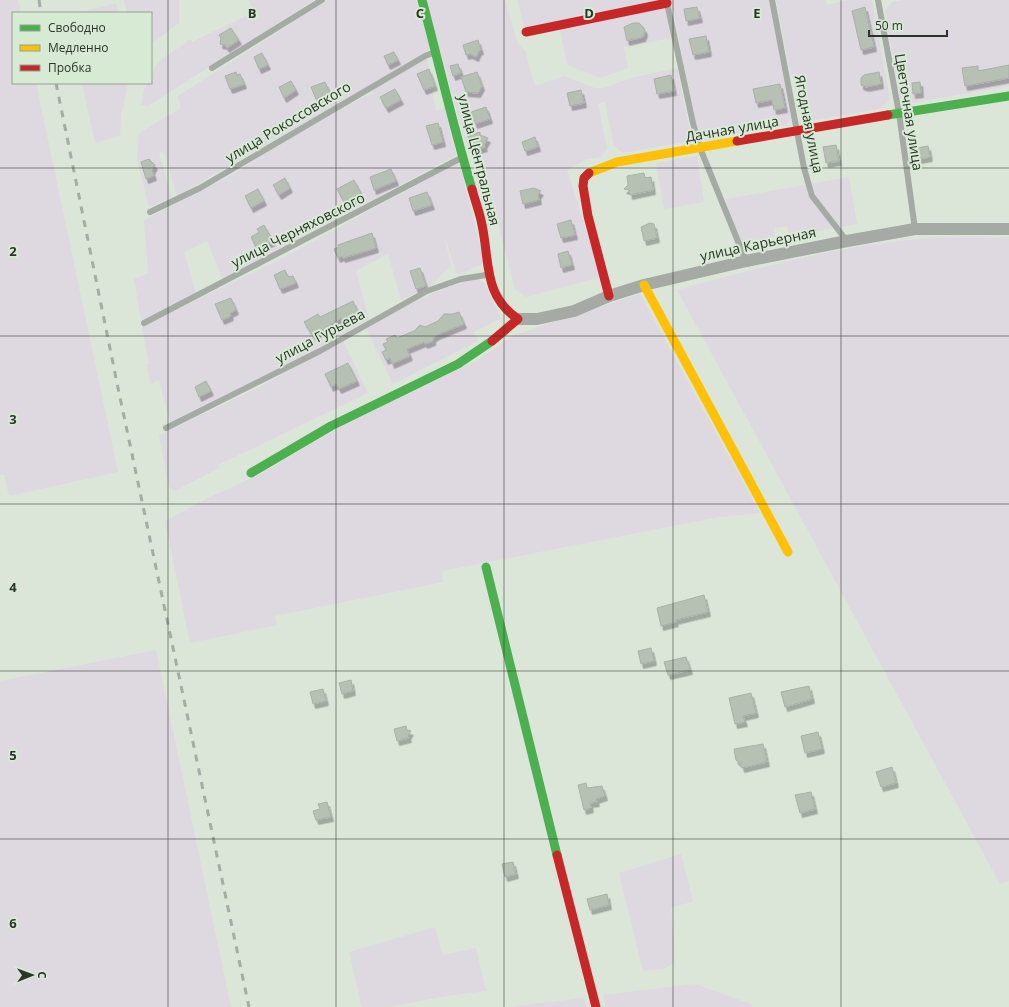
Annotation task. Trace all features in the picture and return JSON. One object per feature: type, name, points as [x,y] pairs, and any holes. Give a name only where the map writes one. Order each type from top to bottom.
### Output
[{"type":"street","name":"улица Центральная","points":[[422,0],[462,157],[482,225],[488,274],[499,302],[508,312],[518,319]]},
{"type":"street","points":[[526,32],[667,1]]},
{"type":"street","name":"Дачная улица","points":[[609,296],[595,248],[584,197],[583,179],[589,172],[617,162],[798,132],[899,113],[1009,96]]},
{"type":"street","name":"улица Карьерная","points":[[518,319],[537,319],[574,311],[609,296],[644,285],[746,261],[847,241],[915,229],[1009,229]]},
{"type":"street","points":[[644,285],[788,552]]},
{"type":"street","points":[[251,473],[341,421],[473,357],[501,337],[518,319]]},
{"type":"street","points":[[486,567],[596,1007]]},
{"type":"lane","points":[[212,68],[322,0]]},
{"type":"lane","name":"Ягодная улица","points":[[772,0],[804,168],[812,196],[847,241]]},
{"type":"lane","name":"Цветочная улица","points":[[878,0],[899,113],[915,229]]},
{"type":"lane","points":[[667,1],[693,124],[700,148],[746,261]]},
{"type":"lane","name":"улица Рокоссовского","points":[[150,212],[200,188],[318,117],[425,56],[436,52]]},
{"type":"lane","name":"улица Черняховского","points":[[144,323],[462,157]]},
{"type":"lane","name":"улица Гурьева","points":[[166,428],[320,351],[427,291],[462,279],[488,274]]},
{"type":"shaded area","points":[[0,0],[18,0],[21,12],[12,12],[12,84],[36,84],[118,472],[9,496],[4,475],[0,475]]},
{"type":"shaded area","points":[[124,0],[179,0],[179,23],[152,43],[152,12],[127,12]]},
{"type":"shaded area","points":[[249,0],[314,0],[148,106],[141,105],[147,84],[152,84],[152,75],[155,68],[164,57],[190,39],[192,42],[254,12]]},
{"type":"shaded area","points":[[328,0],[416,0],[430,48],[427,52],[177,196],[164,152],[159,153],[172,198],[149,207],[137,159],[139,133],[181,108],[178,96]]},
{"type":"shaded area","points":[[426,0],[505,0],[518,44],[525,51],[535,86],[564,76],[595,88],[604,88],[630,78],[677,68],[690,133],[684,142],[623,153],[614,146],[605,102],[598,104],[607,148],[601,157],[587,159],[567,170],[601,277],[526,297],[515,289],[498,223],[488,225],[474,173],[477,172],[471,154],[469,154]]},
{"type":"shaded area","points":[[517,0],[663,0],[525,29]]},
{"type":"shaded area","points":[[671,0],[769,0],[792,116],[786,125],[708,138],[698,132]]},
{"type":"shaded area","points":[[776,0],[825,0],[827,5],[848,0],[872,0],[890,99],[883,108],[809,121],[800,114],[798,107],[802,106],[795,74],[791,75]]},
{"type":"shaded area","points":[[903,0],[1009,0],[1009,86],[909,103],[900,97],[885,11],[892,2]]},
{"type":"shaded area","points":[[116,3],[118,12],[82,12]]},
{"type":"shaded area","points":[[664,7],[671,38],[624,47],[628,68],[600,78],[567,65],[560,29]]},
{"type":"shaded area","points":[[427,58],[436,111],[445,107],[456,155],[223,280],[207,241],[184,252],[196,293],[141,320],[134,279],[148,273],[144,220],[230,176],[314,123],[344,107],[348,118],[345,106],[373,93],[372,89]]},
{"type":"shaded area","points":[[82,84],[128,84],[121,116],[120,136],[95,143]]},
{"type":"shaded area","points":[[697,156],[704,202],[664,209],[656,163]]},
{"type":"shaded area","points":[[459,162],[484,263],[457,275],[444,234],[451,266],[429,287],[401,300],[388,254],[386,255],[356,271],[369,319],[310,353],[170,422],[159,380],[150,384],[147,365],[149,363],[142,327],[288,255]]},
{"type":"shaded area","points":[[849,177],[857,224],[789,236],[787,226],[774,228],[775,237],[734,245],[726,199]]},
{"type":"shaded area","points":[[952,237],[1009,238],[1009,881],[1000,884],[677,290],[779,263],[847,249],[917,239]]},
{"type":"shaded area","points":[[474,278],[484,282],[501,318],[474,332],[478,341],[393,384],[366,328],[418,300]]},
{"type":"shaded area","points":[[640,294],[760,513],[719,517],[442,571],[443,582],[275,616],[277,625],[190,643],[165,521],[208,498],[261,474],[341,426],[478,360],[514,335]]},
{"type":"shaded area","points":[[343,341],[368,393],[218,465],[219,468],[175,491],[169,488],[159,435],[255,389]]},
{"type":"shaded area","points":[[156,650],[231,1007],[0,1007],[0,681]]},
{"type":"shaded area","points":[[681,854],[693,902],[675,906],[671,909],[674,939],[674,963],[664,969],[643,971],[619,873]]},
{"type":"shaded area","points":[[435,927],[442,955],[476,948],[486,991],[440,997],[390,1007],[362,1007],[349,952]]},
{"type":"shaded area","points":[[695,984],[751,1004],[752,1007],[606,1007],[603,995]]},
{"type":"shaded area","points":[[584,998],[586,1007],[508,1007]]},
{"type":"building","points":[[697,7],[700,18],[686,21],[684,9]]},
{"type":"building","points":[[865,7],[874,47],[861,50],[852,11]]},
{"type":"building","points":[[633,23],[639,23],[644,28],[645,32],[643,37],[627,41],[624,27]]},
{"type":"building","points":[[231,28],[239,40],[227,48],[225,45],[220,44],[221,38],[219,35]]},
{"type":"building","points":[[706,36],[709,52],[693,55],[689,39]]},
{"type":"building","points":[[478,40],[481,50],[476,57],[470,54],[466,55],[463,45]]},
{"type":"building","points":[[394,52],[398,60],[388,65],[384,56]]},
{"type":"building","points":[[262,53],[268,65],[259,69],[254,57]]},
{"type":"building","points":[[458,64],[461,73],[453,76],[450,66]]},
{"type":"building","points":[[1009,65],[1009,78],[965,86],[962,68],[978,66],[978,71]]},
{"type":"building","points":[[429,69],[435,86],[424,90],[417,74]]},
{"type":"building","points":[[236,72],[237,75],[240,74],[244,84],[230,89],[225,76]]},
{"type":"building","points":[[477,72],[482,86],[478,93],[466,92],[461,77]]},
{"type":"building","points":[[879,72],[881,84],[866,87],[861,85],[861,78],[864,75]]},
{"type":"building","points":[[671,75],[674,91],[657,94],[654,79]]},
{"type":"building","points":[[291,81],[296,90],[284,98],[279,87]]},
{"type":"building","points":[[325,82],[330,93],[316,99],[311,87]]},
{"type":"building","points":[[920,82],[921,93],[913,94],[912,83]]},
{"type":"building","points":[[780,84],[785,108],[774,110],[772,100],[756,103],[753,89]]},
{"type":"building","points":[[395,89],[401,100],[386,108],[380,97]]},
{"type":"building","points":[[581,90],[584,103],[570,106],[567,93]]},
{"type":"building","points":[[486,107],[490,119],[475,124],[471,112]]},
{"type":"building","points":[[438,123],[443,142],[432,145],[426,126]]},
{"type":"building","points":[[480,132],[480,135],[488,138],[484,145],[485,147],[472,151],[468,136]]},
{"type":"building","points":[[535,137],[538,147],[525,151],[522,142]]},
{"type":"building","points":[[836,145],[839,161],[826,163],[823,147]]},
{"type":"building","points":[[928,146],[930,157],[919,159],[917,148]]},
{"type":"building","points":[[149,159],[155,165],[152,170],[154,176],[146,179],[141,162]]},
{"type":"building","points":[[391,169],[396,181],[374,190],[370,177]]},
{"type":"building","points":[[644,173],[645,178],[651,177],[653,190],[630,195],[629,190],[624,189],[628,185],[627,176]]},
{"type":"building","points":[[285,178],[290,188],[279,195],[273,185]]},
{"type":"building","points":[[354,180],[361,193],[354,197],[353,202],[348,200],[344,202],[337,189]]},
{"type":"building","points":[[534,188],[541,191],[538,195],[539,200],[523,204],[520,191]]},
{"type":"building","points":[[258,189],[264,201],[251,208],[245,196]]},
{"type":"building","points":[[427,192],[432,205],[413,211],[409,198]]},
{"type":"building","points":[[571,220],[575,235],[561,238],[557,224]]},
{"type":"building","points":[[650,223],[654,224],[657,238],[644,241],[641,227]]},
{"type":"building","points":[[264,225],[273,241],[257,249],[251,237],[259,232],[257,229]]},
{"type":"building","points":[[372,233],[376,248],[343,258],[342,256],[338,258],[334,249],[339,247],[338,245]]},
{"type":"building","points":[[568,251],[572,265],[561,268],[558,254]]},
{"type":"building","points":[[420,268],[426,286],[416,289],[410,271]]},
{"type":"building","points":[[285,270],[288,277],[293,276],[296,283],[280,289],[274,275]]},
{"type":"building","points":[[231,298],[236,310],[230,313],[231,316],[222,320],[215,304]]},
{"type":"building","points":[[353,301],[358,312],[342,320],[341,318],[313,336],[304,322],[318,314],[320,317]]},
{"type":"building","points":[[459,312],[464,324],[437,335],[433,338],[433,341],[425,344],[424,342],[407,349],[410,356],[392,364],[390,358],[386,360],[382,352],[386,350],[383,344],[388,342],[386,339],[395,335],[397,338],[414,331],[420,325],[425,327],[438,321],[444,314]]},
{"type":"building","points":[[348,363],[357,381],[339,389],[336,384],[331,387],[325,374]]},
{"type":"building","points":[[206,381],[211,391],[199,397],[195,387]]},
{"type":"building","points":[[704,595],[708,612],[675,620],[676,622],[661,626],[657,608]]},
{"type":"building","points":[[651,648],[654,661],[641,664],[638,651]]},
{"type":"building","points":[[686,657],[690,670],[668,675],[664,662]]},
{"type":"building","points":[[351,680],[353,691],[342,694],[339,683]]},
{"type":"building","points":[[809,686],[812,699],[785,707],[781,692]]},
{"type":"building","points":[[323,689],[326,701],[313,704],[310,692]]},
{"type":"building","points":[[751,693],[756,713],[743,716],[745,722],[735,724],[729,698]]},
{"type":"building","points":[[406,726],[407,730],[411,731],[408,735],[409,738],[397,741],[394,729]]},
{"type":"building","points":[[818,732],[822,749],[805,753],[801,736]]},
{"type":"building","points":[[763,744],[767,762],[742,768],[741,764],[736,760],[734,749]]},
{"type":"building","points":[[892,767],[896,783],[881,787],[876,772]]},
{"type":"building","points":[[586,783],[587,788],[602,786],[605,796],[596,799],[597,802],[590,803],[591,808],[584,810],[578,785]]},
{"type":"building","points":[[811,792],[815,809],[800,813],[795,795]]},
{"type":"building","points":[[327,802],[331,817],[316,820],[313,811],[320,809],[318,804]]},
{"type":"building","points":[[513,862],[516,874],[505,877],[502,864]]},
{"type":"building","points":[[607,894],[609,905],[590,910],[587,899]]},
{"type":"railway","points":[[39,0],[41,12]]},
{"type":"railway","points":[[56,84],[118,388],[249,1007]]},
{"type":"traffic: fast","points":[[422,0],[452,119],[472,189]]},
{"type":"traffic: fast","points":[[888,115],[1009,96]]},
{"type":"traffic: fast","points":[[251,473],[331,426],[458,364],[492,341]]},
{"type":"traffic: fast","points":[[486,567],[557,855]]},
{"type":"traffic: slow","points":[[589,173],[617,162],[737,141]]},
{"type":"traffic: slow","points":[[644,285],[788,552]]},
{"type":"traffic: jam","points":[[526,32],[667,3]]},
{"type":"traffic: jam","points":[[737,141],[888,115]]},
{"type":"traffic: jam","points":[[589,173],[584,178],[583,186],[588,216],[609,296]]},
{"type":"traffic: jam","points":[[472,189],[481,220],[493,288],[507,310],[518,319],[492,341]]},
{"type":"traffic: jam","points":[[557,855],[596,1007]]}]
